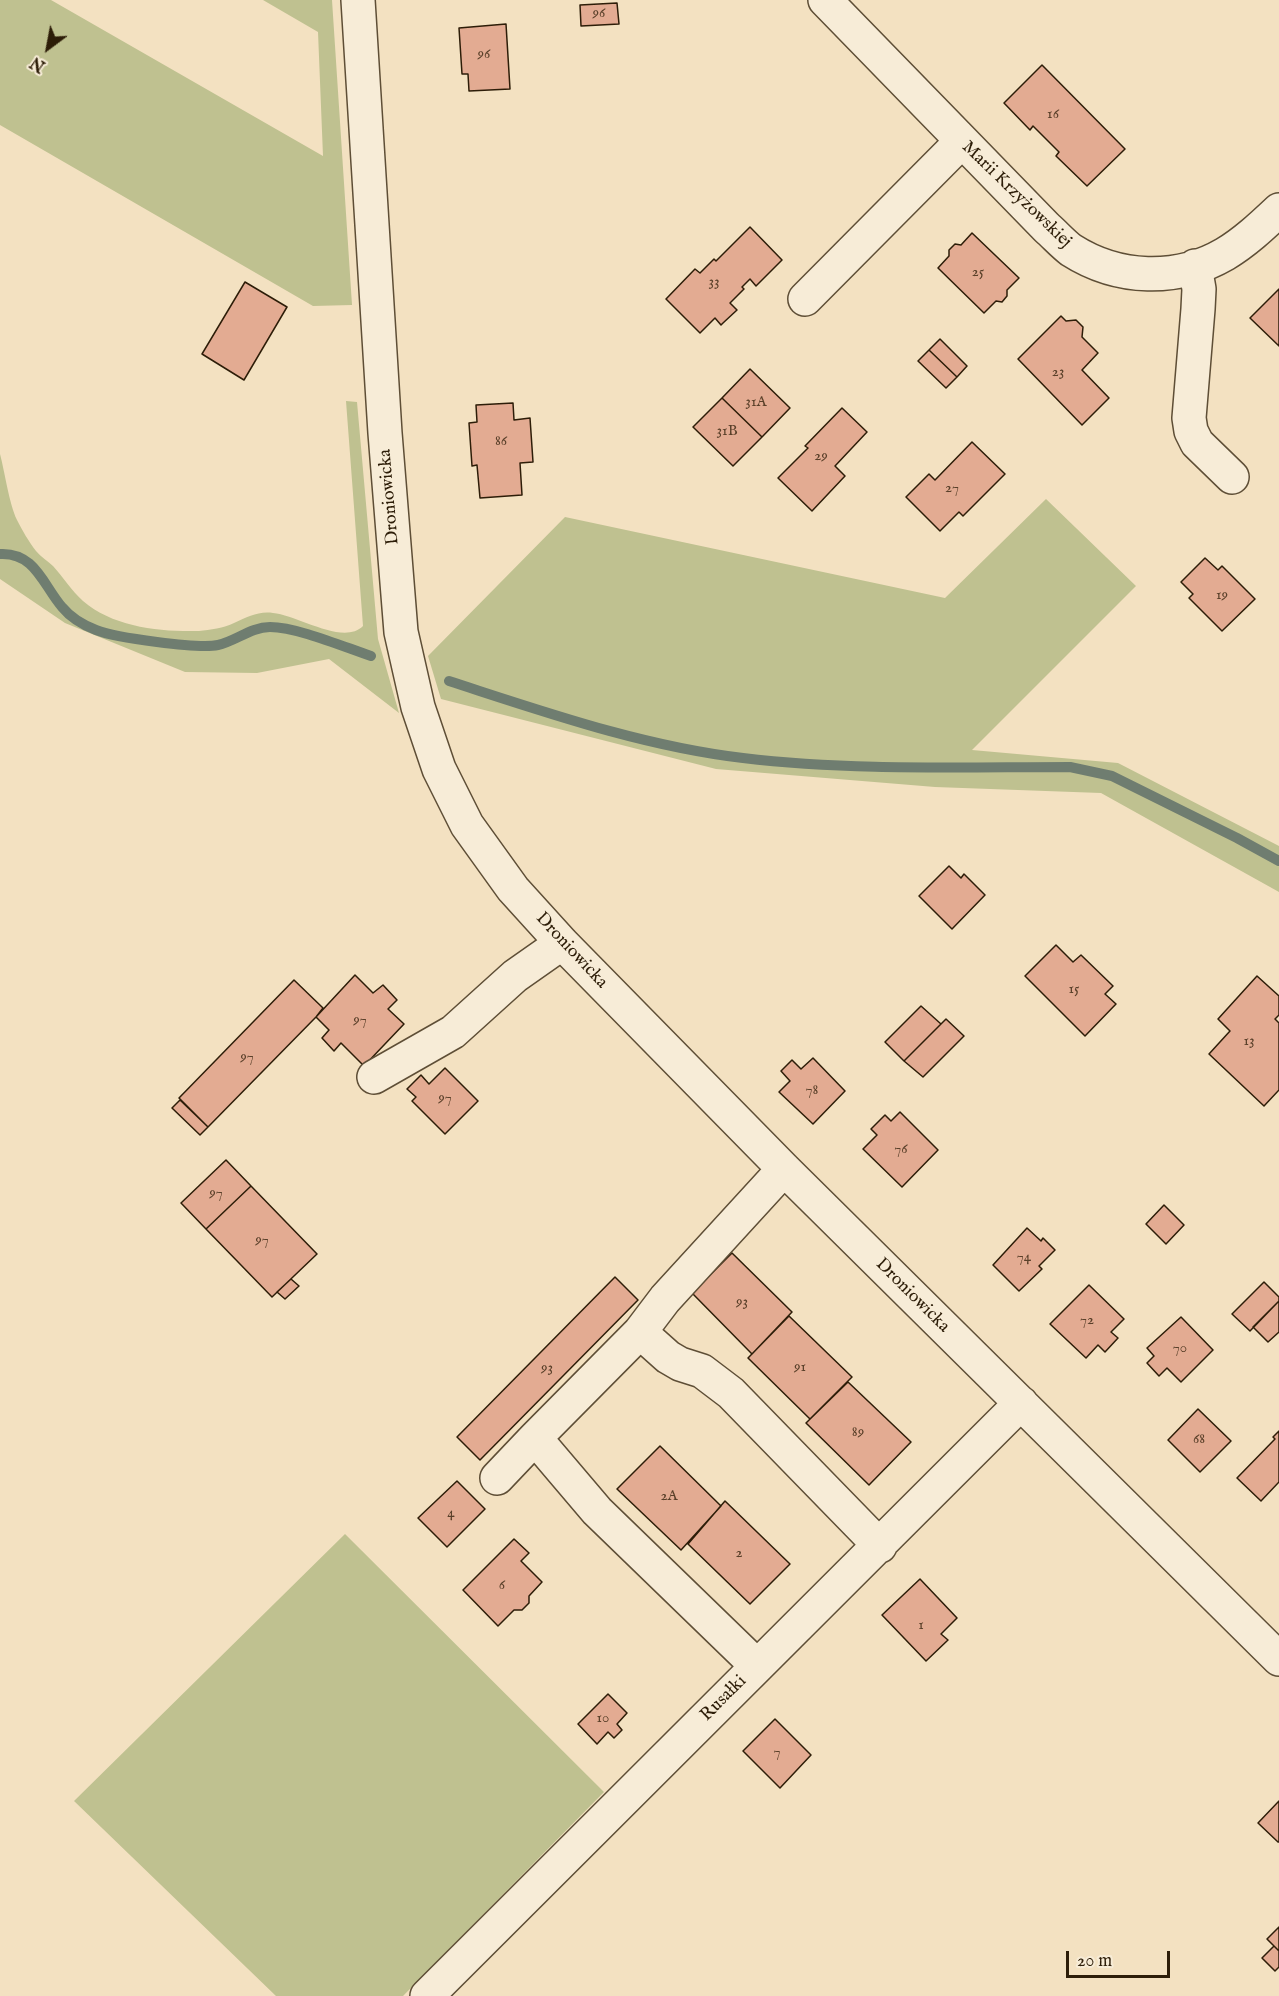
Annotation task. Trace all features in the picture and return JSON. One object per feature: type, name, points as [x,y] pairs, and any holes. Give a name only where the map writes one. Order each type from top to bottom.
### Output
[{"type":"street","name":"Droniowicka","points":[[358,0],[385,433],[401,632],[418,707],[439,769],[467,825],[513,889],[562,943],[784,1169],[1279,1659]]},
{"type":"street","name":"Marii Krzyżowskiej","points":[[825,0],[1070,249],[1100,265],[1132,273],[1166,274],[1196,266],[1224,254],[1279,210]]},
{"type":"street","points":[[805,299],[962,141]]},
{"type":"street","points":[[1196,266],[1199,290],[1189,418],[1191,431],[1197,443],[1232,477]]},
{"type":"street","points":[[374,1077],[453,1032],[515,976],[562,943]]},
{"type":"street","points":[[497,1478],[640,1332],[665,1299],[784,1169]]},
{"type":"street","points":[[640,1332],[668,1358],[702,1371],[731,1393],[880,1546]]},
{"type":"street","name":"Rusałki","points":[[427,1996],[1022,1403]]},
{"type":"street","points":[[536,1438],[597,1511],[757,1666]]},
{"type":"green space","points":[[0,0],[51,0],[323,156],[318,32],[263,0],[332,0],[352,305],[313,306],[0,125]]},
{"type":"green space","points":[[346,401],[357,402],[378,639],[399,713],[329,659],[257,673],[185,672],[65,623],[0,579],[0,454],[14,513],[31,544],[83,601],[108,617],[153,629],[199,631],[230,625],[253,615],[268,613],[283,615],[332,631],[344,633],[354,631],[363,626]]},
{"type":"green space","points":[[1046,499],[1136,586],[972,750],[1118,763],[1279,846],[1279,892],[1101,793],[935,787],[716,769],[441,699],[428,656],[565,517],[945,598]]},
{"type":"green space","points":[[345,1534],[604,1792],[403,1996],[276,1996],[74,1801]]},
{"type":"building","points":[[617,3],[619,24],[581,26],[580,5]]},
{"type":"building","points":[[506,24],[510,89],[469,91],[468,74],[462,74],[459,28]]},
{"type":"building","points":[[1042,65],[1125,149],[1087,186],[1056,156],[1059,152],[1033,126],[1030,130],[1004,103]]},
{"type":"building","points":[[750,227],[782,260],[756,286],[750,279],[742,287],[744,289],[730,303],[737,310],[721,325],[715,318],[700,333],[666,299],[695,269],[700,273],[714,259],[716,261]]},
{"type":"building","points":[[972,233],[1019,278],[1007,290],[1007,296],[1002,302],[996,301],[984,313],[938,268],[949,256],[949,250],[955,244],[961,245]]},
{"type":"building","points":[[245,282],[287,307],[244,380],[202,354]]},
{"type":"building","points":[[1279,289],[1279,346],[1250,318]]},
{"type":"building","points":[[1061,316],[1066,321],[1076,320],[1083,327],[1082,337],[1098,353],[1082,370],[1109,398],[1082,425],[1018,359]]},
{"type":"building","points":[[940,339],[967,366],[957,377],[929,350]]},
{"type":"building","points":[[929,350],[957,377],[946,388],[918,361]]},
{"type":"building","points":[[750,369],[790,408],[762,437],[722,398]]},
{"type":"building","points":[[722,398],[762,437],[733,466],[693,427]]},
{"type":"building","points":[[513,403],[514,420],[530,418],[533,462],[520,463],[522,495],[480,498],[477,465],[472,466],[469,423],[477,422],[476,405]]},
{"type":"building","points":[[842,408],[867,432],[835,466],[845,476],[812,511],[778,478],[808,448],[805,446]]},
{"type":"building","points":[[972,442],[1005,474],[963,516],[959,512],[940,531],[906,497],[929,474],[935,480]]},
{"type":"building","points":[[1205,558],[1218,570],[1222,566],[1255,599],[1222,631],[1189,598],[1193,594],[1181,582]]},
{"type":"building","points":[[949,866],[961,878],[964,874],[985,895],[952,929],[919,896]]},
{"type":"building","points":[[1056,945],[1073,962],[1081,955],[1113,986],[1105,994],[1116,1004],[1085,1036],[1025,976]]},
{"type":"building","points":[[355,975],[373,993],[383,985],[397,1000],[388,1009],[404,1024],[364,1066],[341,1043],[334,1051],[322,1038],[329,1030],[316,1017]]},
{"type":"building","points":[[1257,976],[1279,996],[1279,1015],[1275,1019],[1279,1023],[1279,1090],[1264,1106],[1209,1054],[1230,1031],[1218,1019]]},
{"type":"building","points":[[294,980],[323,1008],[208,1127],[179,1098]]},
{"type":"building","points":[[921,1006],[941,1024],[904,1061],[885,1042]]},
{"type":"building","points":[[946,1019],[964,1036],[923,1077],[904,1061]]},
{"type":"building","points":[[813,1058],[845,1091],[813,1124],[779,1092],[790,1081],[781,1071],[792,1060],[801,1069]]},
{"type":"building","points":[[445,1068],[478,1101],[445,1134],[412,1101],[416,1097],[407,1089],[421,1075],[429,1084]]},
{"type":"building","points":[[180,1100],[208,1127],[200,1135],[172,1108]]},
{"type":"building","points":[[900,1112],[938,1150],[902,1187],[863,1149],[877,1135],[871,1129],[885,1115],[891,1121]]},
{"type":"building","points":[[226,1160],[251,1186],[206,1229],[181,1203]]},
{"type":"building","points":[[251,1186],[317,1254],[272,1297],[206,1229]]},
{"type":"building","points":[[1164,1205],[1184,1225],[1166,1244],[1146,1224]]},
{"type":"building","points":[[1027,1228],[1041,1241],[1043,1238],[1055,1250],[1039,1266],[1042,1269],[1019,1291],[993,1265]]},
{"type":"building","points":[[732,1253],[792,1312],[752,1354],[692,1293]]},
{"type":"building","points":[[615,1277],[638,1300],[480,1460],[457,1437]]},
{"type":"building","points":[[291,1279],[299,1286],[285,1299],[277,1292]]},
{"type":"building","points":[[1264,1282],[1279,1297],[1279,1301],[1250,1331],[1232,1314]]},
{"type":"building","points":[[1089,1285],[1124,1319],[1111,1332],[1118,1338],[1105,1352],[1098,1345],[1086,1358],[1050,1324]]},
{"type":"building","points":[[1279,1301],[1279,1332],[1268,1342],[1253,1327]]},
{"type":"building","points":[[789,1316],[852,1377],[810,1419],[748,1358]]},
{"type":"building","points":[[1181,1317],[1213,1350],[1181,1382],[1167,1368],[1159,1376],[1147,1363],[1154,1356],[1147,1348]]},
{"type":"building","points":[[848,1382],[911,1442],[869,1485],[806,1423]]},
{"type":"building","points":[[1198,1409],[1231,1441],[1200,1472],[1168,1440]]},
{"type":"building","points":[[1279,1431],[1279,1482],[1261,1501],[1237,1478],[1275,1439],[1273,1437]]},
{"type":"building","points":[[660,1446],[721,1506],[681,1550],[617,1489]]},
{"type":"building","points":[[457,1481],[485,1509],[447,1547],[418,1518]]},
{"type":"building","points":[[725,1501],[790,1564],[750,1604],[688,1544]]},
{"type":"building","points":[[514,1539],[529,1553],[521,1561],[542,1582],[529,1596],[529,1603],[522,1610],[514,1610],[498,1626],[463,1590]]},
{"type":"building","points":[[920,1579],[957,1618],[941,1634],[948,1640],[926,1661],[882,1615]]},
{"type":"building","points":[[608,1694],[627,1713],[617,1724],[622,1730],[614,1738],[608,1732],[597,1744],[578,1724]]},
{"type":"building","points":[[775,1719],[811,1755],[780,1788],[743,1751]]},
{"type":"building","points":[[1279,1801],[1279,1842],[1278,1842],[1258,1823]]},
{"type":"building","points":[[1279,1927],[1279,1951],[1267,1939]]},
{"type":"building","points":[[1274,1946],[1279,1951],[1279,1967],[1275,1971],[1262,1958]]},
{"type":"waterway","points":[[0,554],[22,558],[37,571],[69,615],[86,626],[106,633],[157,642],[208,646],[225,643],[250,632],[270,627],[307,634],[371,656]]},
{"type":"waterway","points":[[449,681],[594,727],[705,753],[784,762],[865,767],[1070,767],[1112,776],[1279,861]]}]
